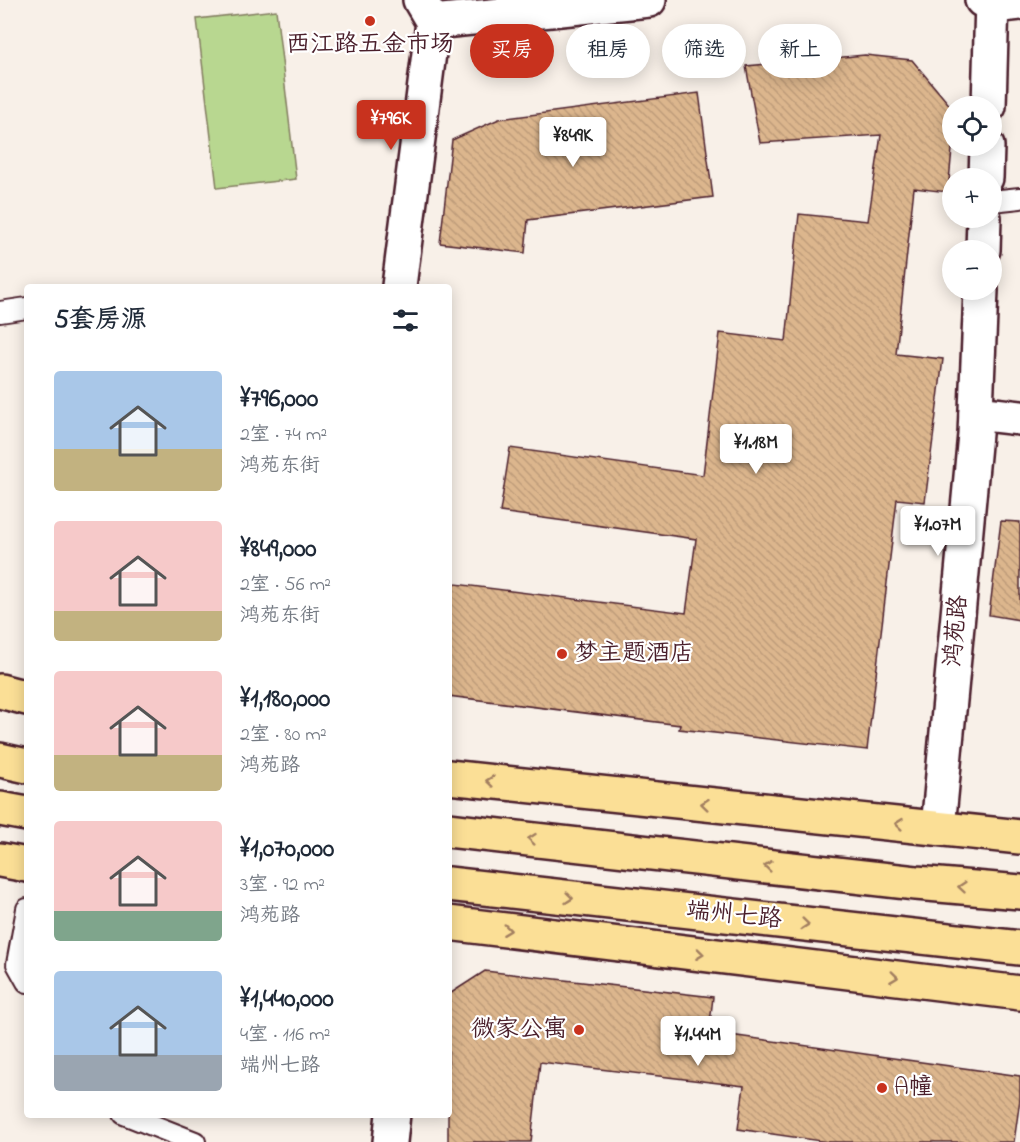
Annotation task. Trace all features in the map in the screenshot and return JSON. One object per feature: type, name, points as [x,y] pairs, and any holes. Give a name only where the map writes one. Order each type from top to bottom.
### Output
[{"type":"main road","points":[[0,691],[24,697]]},
{"type":"main road","points":[[0,760],[24,765]]},
{"type":"main road","points":[[452,777],[1020,837]]},
{"type":"main road","points":[[0,809],[24,813]]},
{"type":"main road","points":[[452,830],[916,883],[1020,892]]},
{"type":"main road","points":[[0,860],[24,864]]},
{"type":"main road","name":"端州七路","points":[[452,884],[1020,948]]},
{"type":"main road","points":[[452,923],[1020,993]]},
{"type":"street","points":[[399,284],[426,11],[649,0]]},
{"type":"street","points":[[990,96],[997,2]]},
{"type":"street","name":"鸿苑路","points":[[938,828],[976,413],[981,300]]},
{"type":"street","points":[[976,413],[1020,418]]},
{"type":"street","points":[[390,1142],[393,1118]]},
{"type":"lane","points":[[1002,200],[1020,198]]},
{"type":"lane","points":[[0,312],[24,308]]},
{"type":"lane","points":[[24,926],[17,964],[24,977]]},
{"type":"lane","points":[[134,1118],[195,1142]]},
{"type":"green space","points":[[276,10],[296,179],[217,188],[197,19]]},
{"type":"building","points":[[865,55],[912,60],[942,96],[942,156],[951,156],[950,168],[942,168],[942,191],[914,188],[896,354],[943,359],[925,502],[897,499],[867,750],[679,729],[680,725],[452,696],[452,584],[686,613],[696,539],[500,512],[510,448],[703,475],[720,333],[786,341],[799,214],[868,221],[881,135],[760,143],[746,66],[758,65],[758,78],[842,78],[842,57]]},
{"type":"building","points":[[699,93],[713,197],[528,220],[525,253],[440,243],[452,140],[499,119]]},
{"type":"building","points":[[1001,521],[1020,522],[1020,620],[989,615]]},
{"type":"building","points":[[485,971],[713,997],[709,1032],[1020,1076],[1020,1099],[1014,1142],[828,1142],[738,1129],[744,1086],[540,1062],[531,1142],[448,1142],[448,1118],[452,1118],[452,992]]},
{"type":"place","name":"西江路五金市场","points":[[370,21]]},
{"type":"place","name":"梦主题酒店","points":[[562,654]]},
{"type":"place","name":"微家公寓","points":[[579,1030]]},
{"type":"place","name":"A幢","points":[[882,1088]]}]
